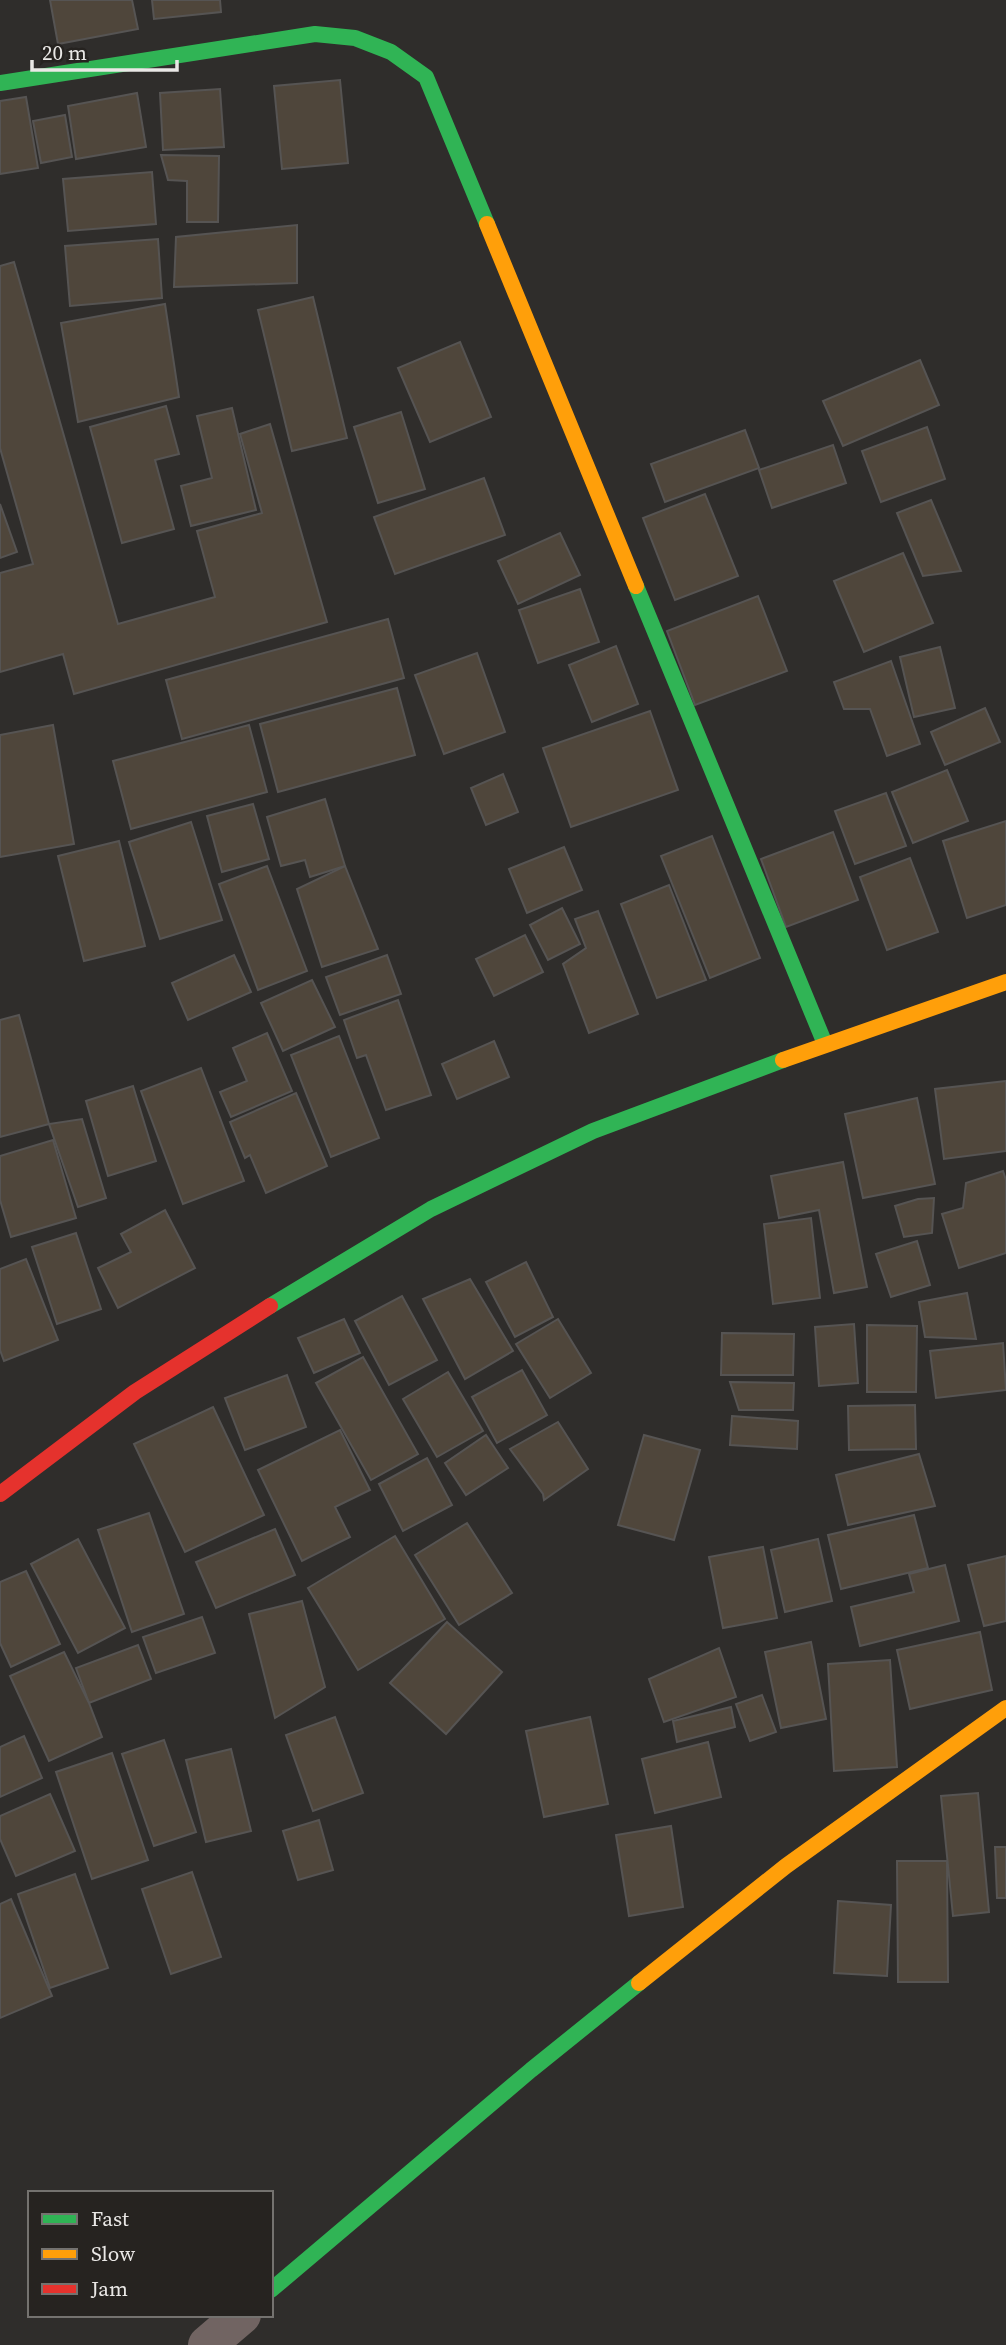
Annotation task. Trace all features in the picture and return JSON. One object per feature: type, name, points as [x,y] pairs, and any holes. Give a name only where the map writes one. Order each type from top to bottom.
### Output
[{"type":"main road","points":[[0,83],[315,34],[355,38],[390,52],[426,77],[825,1044]]},
{"type":"main road","points":[[0,1494],[135,1392],[316,1277],[431,1209],[593,1131],[825,1044],[1006,982]]},
{"type":"main road","points":[[273,2288],[531,2070],[786,1866],[1006,1708]]},
{"type":"street","points":[[206,2345],[240,2317]]},
{"type":"building","points":[[50,0],[132,0],[138,29],[58,44]]},
{"type":"building","points":[[152,0],[220,0],[221,12],[154,19]]},
{"type":"building","points":[[340,80],[348,163],[282,169],[274,86]]},
{"type":"building","points":[[220,89],[224,147],[163,150],[160,93]]},
{"type":"building","points":[[137,93],[146,147],[76,159],[68,106]]},
{"type":"building","points":[[26,97],[38,168],[0,174],[0,101]]},
{"type":"building","points":[[65,115],[72,157],[41,163],[33,121]]},
{"type":"building","points":[[161,155],[219,156],[218,222],[187,222],[187,181],[168,180]]},
{"type":"building","points":[[152,172],[156,224],[68,231],[63,179]]},
{"type":"building","points":[[297,225],[297,283],[174,287],[176,237]]},
{"type":"building","points":[[158,239],[162,298],[70,306],[65,246]]},
{"type":"building","points":[[14,262],[118,624],[215,597],[197,531],[262,513],[240,434],[270,424],[327,622],[74,694],[63,654],[0,672],[0,573],[33,564],[0,448],[0,266]]},
{"type":"building","points":[[313,297],[347,438],[292,451],[258,310]]},
{"type":"building","points":[[165,304],[179,397],[78,422],[61,323]]},
{"type":"building","points":[[460,342],[491,417],[430,442],[398,368]]},
{"type":"building","points":[[920,360],[939,405],[843,446],[823,401]]},
{"type":"building","points":[[166,406],[179,454],[155,460],[174,529],[122,543],[90,427]]},
{"type":"building","points":[[232,408],[256,510],[191,526],[181,486],[212,478],[197,416]]},
{"type":"building","points":[[401,412],[425,489],[378,503],[354,427]]},
{"type":"building","points":[[927,427],[945,479],[881,502],[862,451]]},
{"type":"building","points":[[745,430],[759,468],[665,502],[651,464]]},
{"type":"building","points":[[833,445],[846,483],[772,508],[759,470]]},
{"type":"building","points":[[484,478],[505,535],[395,574],[374,517]]},
{"type":"building","points":[[705,494],[738,576],[675,600],[643,518]]},
{"type":"building","points":[[931,500],[961,571],[923,576],[897,513]]},
{"type":"building","points":[[0,504],[17,552],[0,558]]},
{"type":"building","points":[[560,533],[580,575],[518,604],[498,561]]},
{"type":"building","points":[[903,553],[933,623],[864,652],[834,581]]},
{"type":"building","points":[[580,589],[599,642],[538,663],[519,610]]},
{"type":"building","points":[[758,596],[787,671],[695,705],[667,631]]},
{"type":"building","points":[[388,619],[404,678],[182,739],[166,680]]},
{"type":"building","points":[[616,646],[638,704],[592,722],[569,665]]},
{"type":"building","points":[[940,647],[955,708],[914,717],[900,657]]},
{"type":"building","points":[[477,653],[505,732],[444,754],[415,675]]},
{"type":"building","points":[[891,661],[920,744],[887,756],[870,709],[844,709],[834,682]]},
{"type":"building","points":[[397,688],[415,755],[278,792],[260,724]]},
{"type":"building","points":[[985,708],[1000,742],[945,765],[931,732]]},
{"type":"building","points":[[650,711],[678,790],[571,827],[543,748]]},
{"type":"building","points":[[53,725],[74,844],[0,857],[0,735]]},
{"type":"building","points":[[249,725],[267,792],[131,829],[113,761]]},
{"type":"building","points":[[947,770],[968,821],[913,843],[892,792]]},
{"type":"building","points":[[503,774],[518,812],[486,825],[471,788]]},
{"type":"building","points":[[886,793],[906,846],[855,864],[835,811]]},
{"type":"building","points":[[325,799],[345,866],[310,877],[305,860],[281,866],[267,817]]},
{"type":"building","points":[[253,804],[269,859],[222,872],[207,816]]},
{"type":"building","points":[[1006,821],[1006,905],[967,918],[943,841]]},
{"type":"building","points":[[191,822],[222,920],[160,939],[129,842]]},
{"type":"building","points":[[833,832],[858,900],[786,927],[761,859]]},
{"type":"building","points":[[712,836],[760,958],[710,978],[661,856]]},
{"type":"building","points":[[119,841],[145,946],[84,961],[58,856]]},
{"type":"building","points":[[564,847],[582,890],[527,913],[509,869]]},
{"type":"building","points":[[910,858],[938,932],[887,950],[860,877]]},
{"type":"building","points":[[267,866],[307,971],[258,990],[219,884]]},
{"type":"building","points":[[345,866],[378,949],[322,967],[297,889]]},
{"type":"building","points":[[669,885],[706,980],[657,998],[621,904]]},
{"type":"building","points":[[562,908],[580,944],[548,960],[530,925]]},
{"type":"building","points":[[598,911],[638,1014],[589,1033],[563,964],[586,948],[575,919]]},
{"type":"building","points":[[525,935],[543,972],[494,996],[476,959]]},
{"type":"building","points":[[234,955],[251,992],[188,1020],[172,983]]},
{"type":"building","points":[[387,955],[401,994],[340,1015],[326,977]]},
{"type":"building","points":[[312,980],[335,1027],[283,1051],[261,1003]]},
{"type":"building","points":[[398,1000],[431,1095],[386,1110],[366,1055],[357,1058],[344,1020]]},
{"type":"building","points":[[19,1015],[49,1124],[0,1137],[0,1020]]},
{"type":"building","points":[[267,1033],[292,1091],[231,1117],[220,1092],[247,1081],[233,1048]]},
{"type":"building","points":[[339,1036],[379,1138],[331,1157],[291,1055]]},
{"type":"building","points":[[494,1041],[509,1077],[457,1099],[442,1064]]},
{"type":"building","points":[[201,1068],[244,1181],[183,1204],[141,1091]]},
{"type":"building","points":[[1006,1081],[1006,1151],[944,1159],[935,1089]]},
{"type":"building","points":[[133,1086],[156,1161],[108,1176],[86,1101]]},
{"type":"building","points":[[296,1093],[327,1166],[266,1193],[250,1155],[245,1158],[230,1122]]},
{"type":"building","points":[[917,1098],[935,1184],[863,1198],[845,1114]]},
{"type":"building","points":[[82,1119],[106,1198],[78,1207],[49,1124]]},
{"type":"building","points":[[53,1140],[76,1218],[11,1237],[0,1200],[0,1156]]},
{"type":"building","points":[[843,1162],[867,1287],[834,1293],[819,1210],[779,1218],[771,1176]]},
{"type":"building","points":[[1003,1171],[1006,1180],[1006,1253],[959,1268],[942,1214],[963,1208],[966,1183]]},
{"type":"building","points":[[934,1198],[932,1233],[904,1237],[895,1206],[918,1199]]},
{"type":"building","points":[[165,1210],[195,1268],[118,1308],[98,1268],[131,1252],[121,1234]]},
{"type":"building","points":[[811,1218],[820,1298],[773,1304],[764,1224]]},
{"type":"building","points":[[76,1233],[101,1309],[57,1324],[32,1247]]},
{"type":"building","points":[[917,1241],[930,1285],[891,1297],[876,1254]]},
{"type":"building","points":[[26,1259],[58,1340],[4,1361],[0,1350],[0,1269]]},
{"type":"building","points":[[526,1262],[553,1317],[515,1337],[486,1282]]},
{"type":"building","points":[[470,1279],[513,1351],[465,1379],[423,1299]]},
{"type":"building","points":[[967,1293],[976,1339],[925,1337],[919,1302]]},
{"type":"building","points":[[402,1296],[437,1360],[389,1385],[355,1321]]},
{"type":"building","points":[[344,1319],[360,1353],[314,1373],[298,1338]]},
{"type":"building","points":[[558,1319],[591,1373],[550,1398],[516,1344]]},
{"type":"building","points":[[854,1324],[858,1383],[819,1386],[815,1327]]},
{"type":"building","points":[[867,1325],[917,1326],[916,1392],[867,1392]]},
{"type":"building","points":[[722,1333],[794,1334],[793,1375],[721,1375]]},
{"type":"building","points":[[1003,1343],[1006,1390],[936,1398],[930,1351]]},
{"type":"building","points":[[363,1357],[418,1454],[371,1480],[316,1383]]},
{"type":"building","points":[[522,1370],[547,1415],[497,1443],[472,1397]]},
{"type":"building","points":[[448,1372],[483,1431],[437,1457],[403,1399]]},
{"type":"building","points":[[287,1375],[306,1427],[245,1450],[225,1398]]},
{"type":"building","points":[[730,1382],[794,1383],[793,1410],[739,1410]]},
{"type":"building","points":[[915,1405],[916,1449],[849,1450],[848,1406]]},
{"type":"building","points":[[213,1407],[264,1515],[185,1552],[134,1444]]},
{"type":"building","points":[[732,1416],[798,1421],[797,1449],[730,1445]]},
{"type":"building","points":[[558,1422],[588,1469],[544,1500],[543,1494],[510,1449]]},
{"type":"building","points":[[340,1430],[370,1490],[335,1507],[350,1537],[302,1561],[258,1470]]},
{"type":"building","points":[[486,1435],[508,1468],[466,1495],[445,1463]]},
{"type":"building","points":[[644,1435],[700,1450],[674,1540],[618,1525]]},
{"type":"building","points":[[919,1454],[935,1506],[848,1525],[836,1475]]},
{"type":"building","points":[[427,1458],[452,1505],[403,1531],[379,1484]]},
{"type":"building","points":[[149,1513],[184,1614],[132,1632],[98,1530]]},
{"type":"building","points":[[914,1515],[928,1568],[841,1589],[828,1535]]},
{"type":"building","points":[[467,1523],[512,1593],[459,1625],[415,1555]]},
{"type":"building","points":[[275,1529],[295,1575],[216,1608],[196,1562]]},
{"type":"building","points":[[395,1536],[445,1619],[358,1670],[308,1588]]},
{"type":"building","points":[[78,1539],[125,1628],[78,1653],[31,1564]]},
{"type":"building","points":[[818,1539],[832,1601],[785,1612],[771,1550]]},
{"type":"building","points":[[763,1547],[777,1618],[723,1628],[709,1557]]},
{"type":"building","points":[[1006,1556],[1006,1621],[984,1626],[968,1565]]},
{"type":"building","points":[[945,1565],[959,1621],[860,1646],[851,1607],[914,1592],[909,1574]]},
{"type":"building","points":[[26,1571],[60,1644],[11,1667],[0,1643],[0,1582]]},
{"type":"building","points":[[302,1601],[325,1687],[275,1718],[249,1614]]},
{"type":"building","points":[[202,1617],[215,1653],[156,1673],[143,1637]]},
{"type":"building","points":[[447,1622],[502,1672],[446,1734],[390,1683]]},
{"type":"building","points":[[980,1632],[992,1690],[910,1709],[897,1650]]},
{"type":"building","points":[[811,1642],[826,1719],[781,1728],[765,1652]]},
{"type":"building","points":[[138,1645],[151,1679],[89,1703],[76,1668]]},
{"type":"building","points":[[719,1648],[736,1697],[664,1722],[649,1679]]},
{"type":"building","points":[[64,1652],[102,1737],[49,1761],[10,1676]]},
{"type":"building","points":[[890,1660],[897,1767],[834,1771],[828,1664]]},
{"type":"building","points":[[762,1695],[776,1732],[750,1741],[736,1704]]},
{"type":"building","points":[[731,1707],[735,1727],[677,1742],[673,1721]]},
{"type":"building","points":[[335,1717],[363,1793],[313,1811],[286,1735]]},
{"type":"building","points":[[590,1717],[608,1804],[544,1817],[526,1731]]},
{"type":"building","points":[[24,1736],[42,1778],[0,1797],[0,1747]]},
{"type":"building","points":[[164,1740],[196,1832],[154,1846],[122,1754]]},
{"type":"building","points":[[708,1742],[721,1797],[655,1813],[642,1759]]},
{"type":"building","points":[[231,1749],[251,1831],[206,1842],[186,1760]]},
{"type":"building","points":[[112,1753],[148,1860],[92,1879],[56,1772]]},
{"type":"building","points":[[978,1793],[989,1912],[953,1916],[941,1796]]},
{"type":"building","points":[[50,1794],[75,1851],[16,1876],[0,1839],[0,1816]]},
{"type":"building","points":[[319,1820],[333,1870],[298,1880],[283,1831]]},
{"type":"building","points":[[671,1826],[683,1907],[629,1916],[616,1835]]},
{"type":"building","points":[[995,1847],[1006,1847],[1006,1898],[997,1898]]},
{"type":"building","points":[[897,1861],[947,1861],[948,1982],[898,1982]]},
{"type":"building","points":[[192,1872],[221,1957],[171,1974],[142,1889]]},
{"type":"building","points":[[75,1874],[108,1968],[50,1988],[18,1894]]},
{"type":"building","points":[[11,1899],[52,1996],[0,2018],[0,1904]]},
{"type":"building","points":[[838,1901],[891,1905],[887,1976],[834,1973]]},
{"type":"traffic: fast","points":[[0,83],[315,34],[355,38],[391,52],[426,77],[487,224]]},
{"type":"traffic: fast","points":[[636,586],[825,1044]]},
{"type":"traffic: fast","points":[[270,1306],[431,1209],[593,1131],[783,1060]]},
{"type":"traffic: fast","points":[[273,2288],[531,2070],[639,1983]]},
{"type":"traffic: slow","points":[[487,224],[636,586]]},
{"type":"traffic: slow","points":[[783,1060],[1006,982]]},
{"type":"traffic: slow","points":[[639,1983],[786,1866],[1006,1708]]},
{"type":"traffic: jam","points":[[0,1494],[135,1392],[270,1306]]}]
